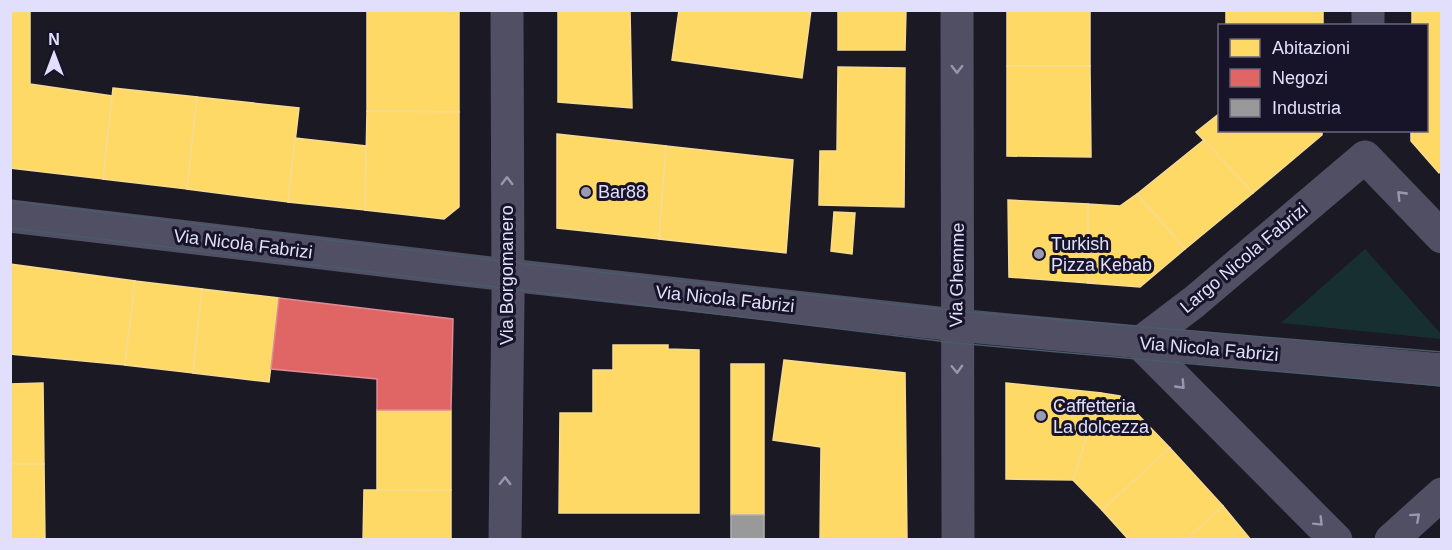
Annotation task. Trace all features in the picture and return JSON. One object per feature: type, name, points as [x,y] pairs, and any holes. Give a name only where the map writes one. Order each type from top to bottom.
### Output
[{"type":"street","name":"Via Borgomanero","points":[[505,540],[508,274],[507,10]]},
{"type":"street","name":"Via Ghemme","points":[[957,10],[958,540]]},
{"type":"street","name":"Largo Nicola Fabrizi","points":[[1140,343],[1194,302],[1365,144],[1442,237]]},
{"type":"street","name":"Via Nicola Fabrizi","points":[[10,216],[956,325],[1442,370]]},
{"type":"street","points":[[1140,343],[1336,540]]},
{"type":"street","points":[[1391,540],[1442,494]]},
{"type":"green space","points":[[1365,249],[1441,334],[1441,339],[1281,323]]},
{"type":"building: Abitazioni","points":[[459,10],[459,11],[367,11]]},
{"type":"building: Abitazioni","points":[[558,10],[630,10],[632,108],[558,102]]},
{"type":"building: Abitazioni","points":[[679,10],[811,10],[802,78],[672,60]]},
{"type":"building: Abitazioni","points":[[838,10],[906,10],[905,50],[838,50]]},
{"type":"building: Abitazioni","points":[[1007,10],[1090,10],[1090,66],[1007,66]]},
{"type":"building: Abitazioni","points":[[1226,10],[1323,11],[1323,24],[1226,24]]},
{"type":"building: Abitazioni","points":[[1412,10],[1442,10],[1442,170],[1439,173],[1411,141],[1411,132],[1428,132],[1428,24],[1412,24]]},
{"type":"building: Abitazioni","points":[[30,11],[30,84],[112,96],[103,179],[10,168],[10,12]]},
{"type":"building: Abitazioni","points":[[367,11],[459,11],[459,112],[367,111]]},
{"type":"building: Abitazioni","points":[[1007,66],[1090,66],[1091,157],[1007,156]]},
{"type":"building: Abitazioni","points":[[838,67],[905,68],[904,207],[819,205],[820,151],[837,151]]},
{"type":"building: Abitazioni","points":[[113,88],[197,97],[187,189],[103,179]]},
{"type":"building: Abitazioni","points":[[197,97],[299,108],[288,202],[187,189]]},
{"type":"building: Abitazioni","points":[[367,111],[459,112],[459,207],[444,219],[365,210]]},
{"type":"building: Abitazioni","points":[[1218,115],[1218,132],[1322,132],[1322,135],[1253,193],[1196,132]]},
{"type":"building: Abitazioni","points":[[557,134],[666,146],[659,239],[557,228]]},
{"type":"building: Abitazioni","points":[[295,138],[366,146],[365,210],[288,202]]},
{"type":"building: Abitazioni","points":[[1204,140],[1253,193],[1185,249],[1137,194]]},
{"type":"building: Abitazioni","points":[[666,146],[793,160],[786,253],[659,239]]},
{"type":"building: Abitazioni","points":[[1137,194],[1185,249],[1140,287],[1088,283],[1088,204],[1120,206]]},
{"type":"building: Abitazioni","points":[[1008,200],[1088,204],[1088,283],[1009,277]]},
{"type":"building: Abitazioni","points":[[834,212],[855,213],[852,254],[831,251]]},
{"type":"building: Abitazioni","points":[[10,264],[135,281],[125,365],[10,354]]},
{"type":"building: Abitazioni","points":[[135,281],[202,289],[193,373],[125,365]]},
{"type":"building: Abitazioni","points":[[202,289],[279,298],[269,382],[193,373]]},
{"type":"building: Abitazioni","points":[[613,345],[668,345],[668,349],[699,350],[699,513],[559,513],[560,413],[593,413],[593,370],[613,370]]},
{"type":"building: Abitazioni","points":[[784,360],[905,373],[907,540],[820,540],[821,447],[773,440]]},
{"type":"building: Abitazioni","points":[[731,364],[764,364],[764,515],[731,515]]},
{"type":"building: Abitazioni","points":[[43,383],[44,464],[10,464],[10,384]]},
{"type":"building: Abitazioni","points":[[1006,383],[1101,393],[1073,480],[1006,479]]},
{"type":"building: Abitazioni","points":[[1101,393],[1120,396],[1170,448],[1102,510],[1073,480]]},
{"type":"building: Abitazioni","points":[[377,410],[451,410],[451,490],[377,491]]},
{"type":"building: Abitazioni","points":[[1170,448],[1223,506],[1186,540],[1129,540],[1102,510]]},
{"type":"building: Abitazioni","points":[[10,464],[44,464],[45,540],[10,540]]},
{"type":"building: Abitazioni","points":[[364,490],[451,490],[451,540],[363,540]]},
{"type":"building: Abitazioni","points":[[1223,506],[1251,540],[1186,540]]},
{"type":"building: Negozi","points":[[279,298],[453,319],[451,410],[377,410],[377,379],[271,369]]},
{"type":"building: Industria","points":[[731,515],[764,515],[764,540],[731,540]]},
{"type":"tram line","points":[[10,201],[508,262],[957,311],[1442,352]]},
{"type":"tram line","points":[[10,228],[956,343],[1442,386]]},
{"type":"place","name":"Bar88","points":[[586,192]]},
{"type":"place","name":"Turkish Pizza Kebab","points":[[1039,254]]},
{"type":"place","name":"Caffetteria La dolcezza","points":[[1041,416]]}]
